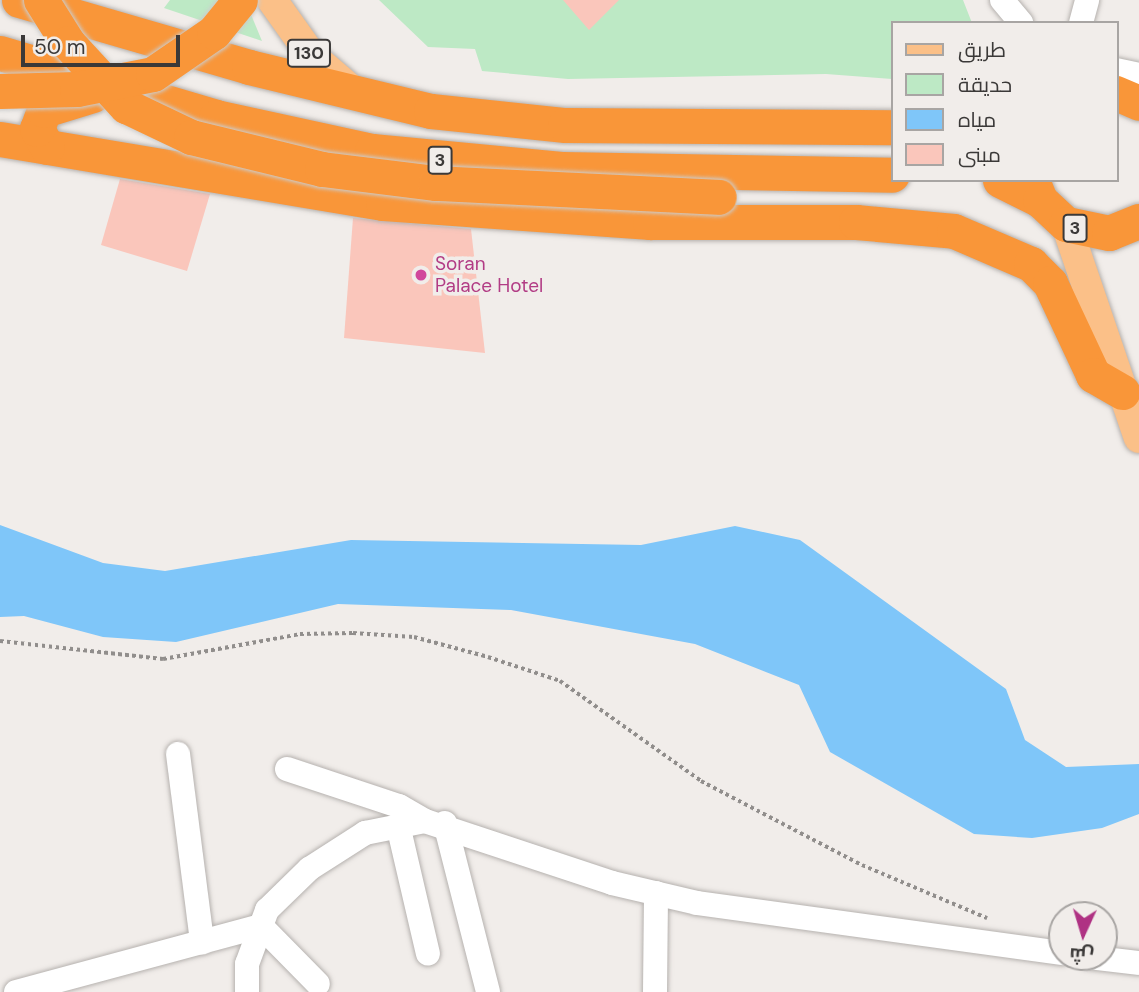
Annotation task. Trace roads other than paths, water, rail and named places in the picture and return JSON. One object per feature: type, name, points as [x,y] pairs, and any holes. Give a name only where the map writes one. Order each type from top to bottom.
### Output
[{"type":"highway","points":[[19,0],[358,96],[565,125],[890,127]]},
{"type":"highway","points":[[41,0],[68,43],[126,106],[191,137],[322,169],[436,183],[719,197],[890,175]]},
{"type":"highway","points":[[0,91],[77,89],[153,74],[214,32],[240,0]]},
{"type":"highway","name":"3","points":[[0,53],[159,100],[372,151],[470,164],[890,175]]},
{"type":"highway","points":[[1118,94],[1139,103]]},
{"type":"highway","points":[[0,132],[44,110],[86,95],[159,100]]},
{"type":"highway","points":[[44,110],[37,129],[47,147]]},
{"type":"highway","points":[[0,139],[383,202],[650,222],[856,222],[954,232],[1031,264],[1050,283],[1093,375],[1122,392]]},
{"type":"highway","name":"3","points":[[1007,182],[1036,190],[1066,224],[1109,233],[1139,221]]},
{"type":"main road","name":"130","points":[[272,0],[305,49],[358,96]]},
{"type":"main road","points":[[1066,224],[1139,438]]},
{"type":"street","points":[[1002,0],[1019,21]]},
{"type":"street","points":[[1082,21],[1087,0]]},
{"type":"street","points":[[1118,70],[1139,75]]},
{"type":"street","points":[[178,754],[202,942]]},
{"type":"street","points":[[287,769],[399,806],[507,849],[656,893],[1048,951]]},
{"type":"street","points":[[247,992],[247,964],[267,910],[309,869],[365,833],[398,825],[435,822]]},
{"type":"street","points":[[435,822],[488,992]]},
{"type":"street","points":[[398,825],[428,954]]},
{"type":"street","points":[[655,992],[656,893]]},
{"type":"street","points":[[16,992],[261,926]]},
{"type":"street","points":[[261,926],[318,984]]},
{"type":"street","points":[[1118,961],[1139,963]]},
{"type":"water","points":[[0,525],[103,563],[165,571],[351,540],[641,545],[735,526],[800,540],[1006,689],[1025,740],[1066,767],[1139,764],[1139,814],[1102,828],[1032,838],[974,834],[830,752],[799,685],[695,644],[511,610],[338,604],[176,642],[103,637],[24,616],[0,617]]},
{"type":"place","name":"Soran Palace Hotel","points":[[421,275]]}]
